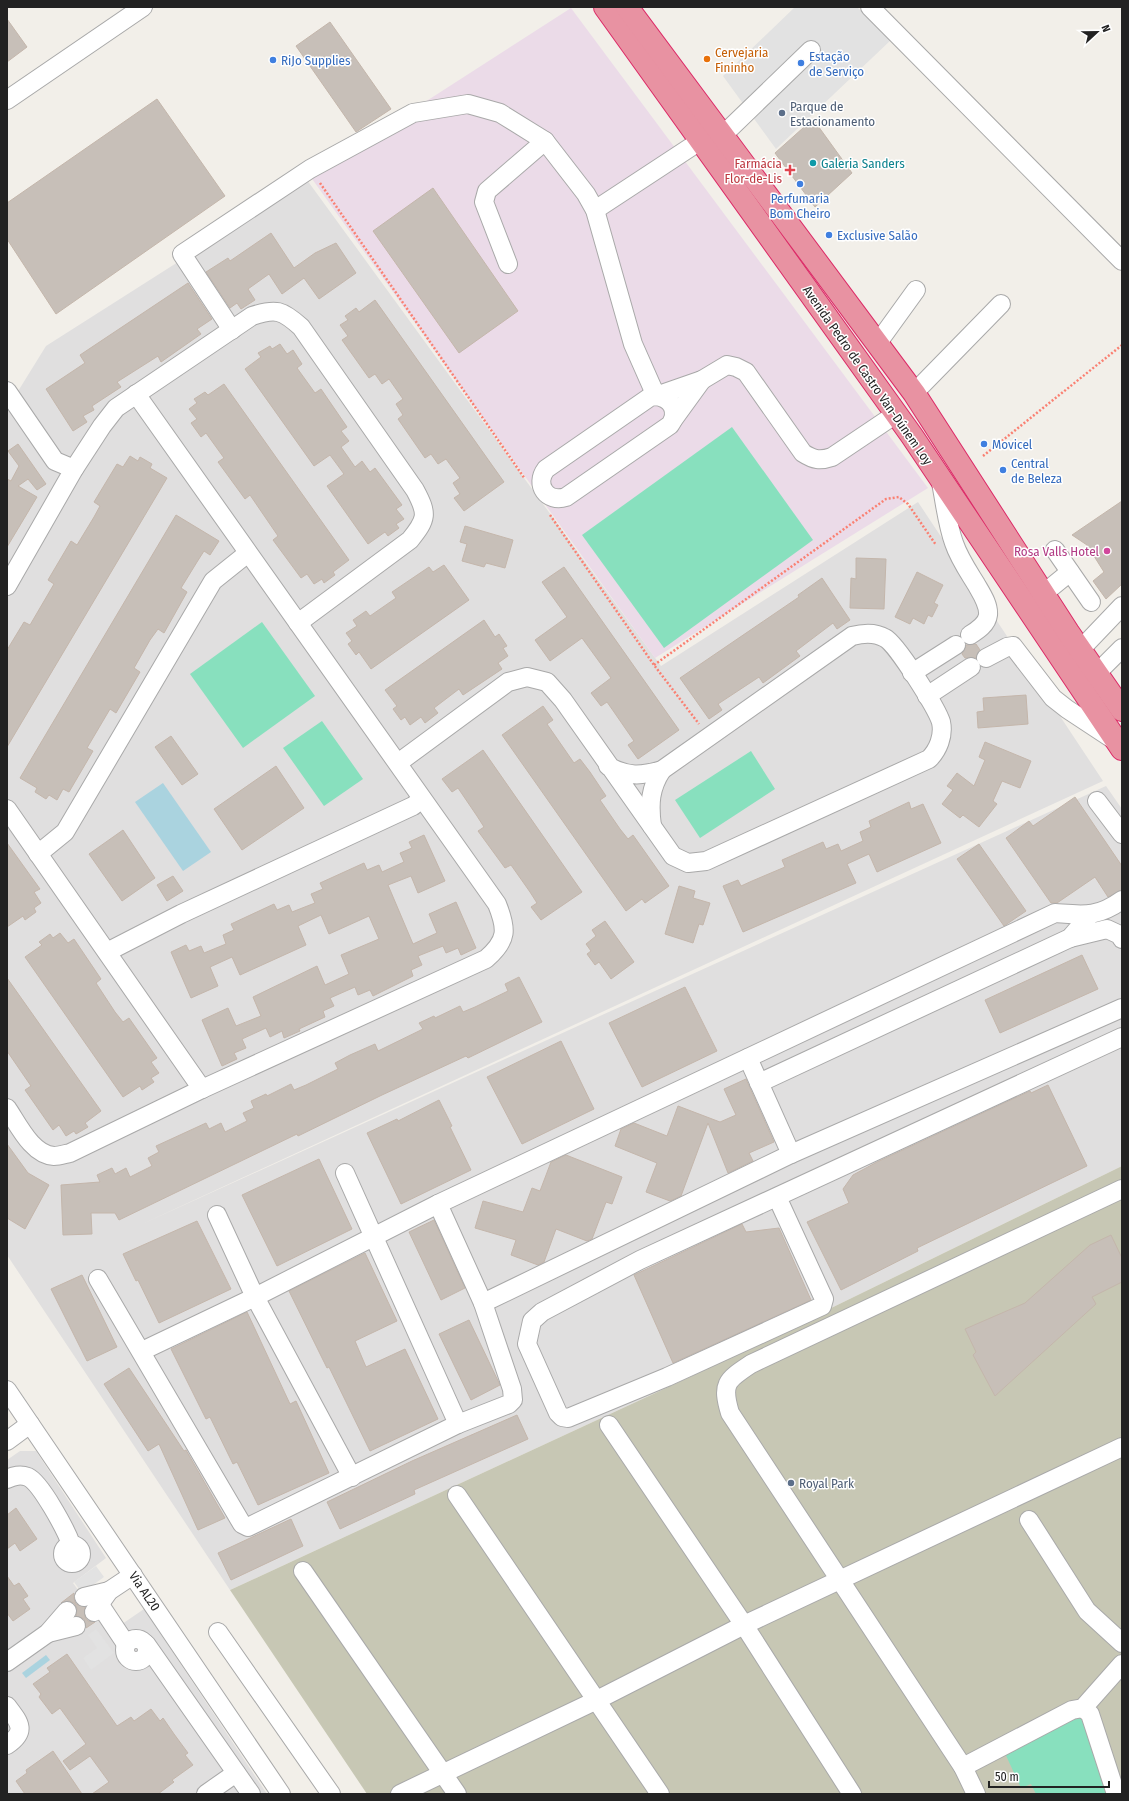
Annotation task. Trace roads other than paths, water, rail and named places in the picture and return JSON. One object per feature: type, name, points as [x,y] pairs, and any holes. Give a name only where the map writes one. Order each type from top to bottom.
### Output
[{"type":"highway","name":"Avenida Pedro de Castro Van-Dúnem Loy","points":[[604,7],[896,414],[1120,746]]},
{"type":"highway","name":"Avenida Pedro de Castro Van-Dúnem Loy","points":[[627,7],[914,393],[1043,594],[1096,674],[1122,710]]},
{"type":"street","points":[[7,100],[143,7]]},
{"type":"street","points":[[870,7],[1122,261]]},
{"type":"street","points":[[722,134],[811,50]]},
{"type":"street","points":[[232,330],[182,254],[310,169],[413,113],[468,104],[500,113],[545,141],[586,194],[595,210],[633,344],[656,396]]},
{"type":"street","points":[[508,264],[484,202],[487,191],[545,141]]},
{"type":"street","points":[[595,210],[700,141]]},
{"type":"street","points":[[877,344],[916,290]]},
{"type":"street","points":[[914,393],[1001,304]]},
{"type":"street","points":[[7,586],[74,469],[102,426],[116,408],[252,316],[270,310],[288,315],[301,327],[415,490],[424,507],[422,524],[410,540],[298,623]]},
{"type":"street","points":[[702,380],[674,420],[665,429],[566,497],[555,499],[546,494],[543,489],[541,479],[546,468],[650,397],[702,380],[727,365],[736,367],[746,372],[803,453],[812,459],[822,461],[832,457],[896,414]]},
{"type":"street","points":[[7,391],[55,461],[74,469]]},
{"type":"street","points":[[7,1108],[31,1142],[41,1152],[54,1156],[70,1153],[92,1144],[202,1089],[486,959],[498,950],[504,936],[504,922],[497,904],[136,394]]},
{"type":"street","points":[[656,396],[667,399],[671,403],[674,408],[674,420]]},
{"type":"street","points":[[912,673],[981,628],[988,616],[984,598],[961,559],[954,542],[940,478]]},
{"type":"street","points":[[1055,550],[1091,602]]},
{"type":"street","points":[[38,854],[64,832],[213,581],[248,553]]},
{"type":"street","points":[[1043,594],[1070,572]]},
{"type":"street","points":[[1080,650],[1122,606]]},
{"type":"street","points":[[398,763],[508,682],[527,677],[547,682],[563,700],[608,766],[652,826],[674,856],[688,863],[706,861],[929,759],[936,751],[942,731],[940,722],[927,696],[894,646],[886,638],[865,633],[852,636],[662,770],[655,780],[651,791],[650,808],[652,826]]},
{"type":"street","points":[[927,696],[1006,647],[1013,646],[1053,698],[1067,710],[1120,746]]},
{"type":"street","points":[[1096,674],[1122,648]]},
{"type":"street","points":[[608,766],[620,773],[633,774],[647,774],[662,770]]},
{"type":"street","points":[[107,952],[181,914],[413,806],[422,799]]},
{"type":"street","points":[[1097,801],[1122,834]]},
{"type":"street","points":[[7,809],[202,1089]]},
{"type":"street","points":[[142,1351],[255,1297],[438,1204],[1055,913],[1089,916],[1106,910],[1122,900]]},
{"type":"street","points":[[1070,938],[1089,916]]},
{"type":"street","points":[[759,1083],[1070,938],[1107,929],[1120,935],[1122,939]]},
{"type":"street","points":[[483,1303],[790,1154],[1122,1008]]},
{"type":"street","points":[[777,1197],[824,1299],[822,1306],[667,1377],[568,1418],[562,1417],[558,1413],[527,1344],[532,1321],[542,1312],[640,1260],[1122,1037]]},
{"type":"street","points":[[748,1058],[790,1154]]},
{"type":"street","points":[[345,1174],[458,1424]]},
{"type":"street","points":[[976,1794],[963,1767],[730,1413],[726,1400],[727,1385],[731,1377],[751,1364],[1122,1189]]},
{"type":"street","points":[[98,1279],[142,1351],[242,1524],[248,1527],[458,1424],[509,1404],[513,1400],[512,1389],[483,1303],[438,1204]]},
{"type":"street","points":[[217,1214],[255,1297],[352,1477]]},
{"type":"street","name":"Via AL20","points":[[7,1390],[281,1794]]},
{"type":"street","points":[[7,1441],[30,1424]]},
{"type":"street","points":[[609,1425],[744,1625],[852,1794]]},
{"type":"street","points":[[400,1794],[597,1700],[744,1625],[1122,1447]]},
{"type":"street","points":[[7,1479],[21,1475],[34,1480],[63,1525],[71,1544]]},
{"type":"street","points":[[457,1495],[660,1794]]},
{"type":"street","points":[[1029,1520],[1087,1611],[1122,1643]]},
{"type":"street","points":[[303,1571],[457,1794]]},
{"type":"street","points":[[133,1575],[97,1601],[126,1644],[125,1651],[128,1658],[135,1661],[144,1651],[160,1666],[251,1794]]},
{"type":"street","points":[[7,1662],[48,1633],[67,1611]]},
{"type":"street","points":[[48,1633],[76,1626]]},
{"type":"street","points":[[218,1632],[331,1794]]},
{"type":"street","points":[[963,1767],[1072,1710],[1083,1708],[1122,1664]]},
{"type":"street","points":[[7,1706],[17,1720],[20,1728],[17,1737],[7,1745]]},
{"type":"street","points":[[1083,1708],[1090,1714],[1116,1794]]},
{"type":"street","points":[[206,1794],[236,1773]]},
{"type":"water","points":[[163,783],[211,852],[183,871],[135,802]]},
{"type":"water","points":[[46,1655],[50,1660],[26,1678],[22,1673]]},
{"type":"place","name":"Cervejaria Fininho","points":[[707,59]]},
{"type":"place","name":"RiJo Supplies","points":[[273,60]]},
{"type":"place","name":"Estação de Serviço","points":[[801,63]]},
{"type":"place","name":"Parque de Estacionamento","points":[[782,113]]},
{"type":"place","name":"Galeria Sanders","points":[[813,163]]},
{"type":"place","name":"Farmácia Flor-de-Lis","points":[[790,170]]},
{"type":"place","name":"Perfumaria Bom Cheiro","points":[[800,184]]},
{"type":"place","name":"Exclusive Salão","points":[[829,235]]},
{"type":"place","name":"Movicel","points":[[984,444]]},
{"type":"place","name":"Central de Beleza","points":[[1003,470]]},
{"type":"place","name":"Rosa Valls Hotel","points":[[1107,551]]},
{"type":"place","name":"Royal Park","points":[[791,1483]]}]
